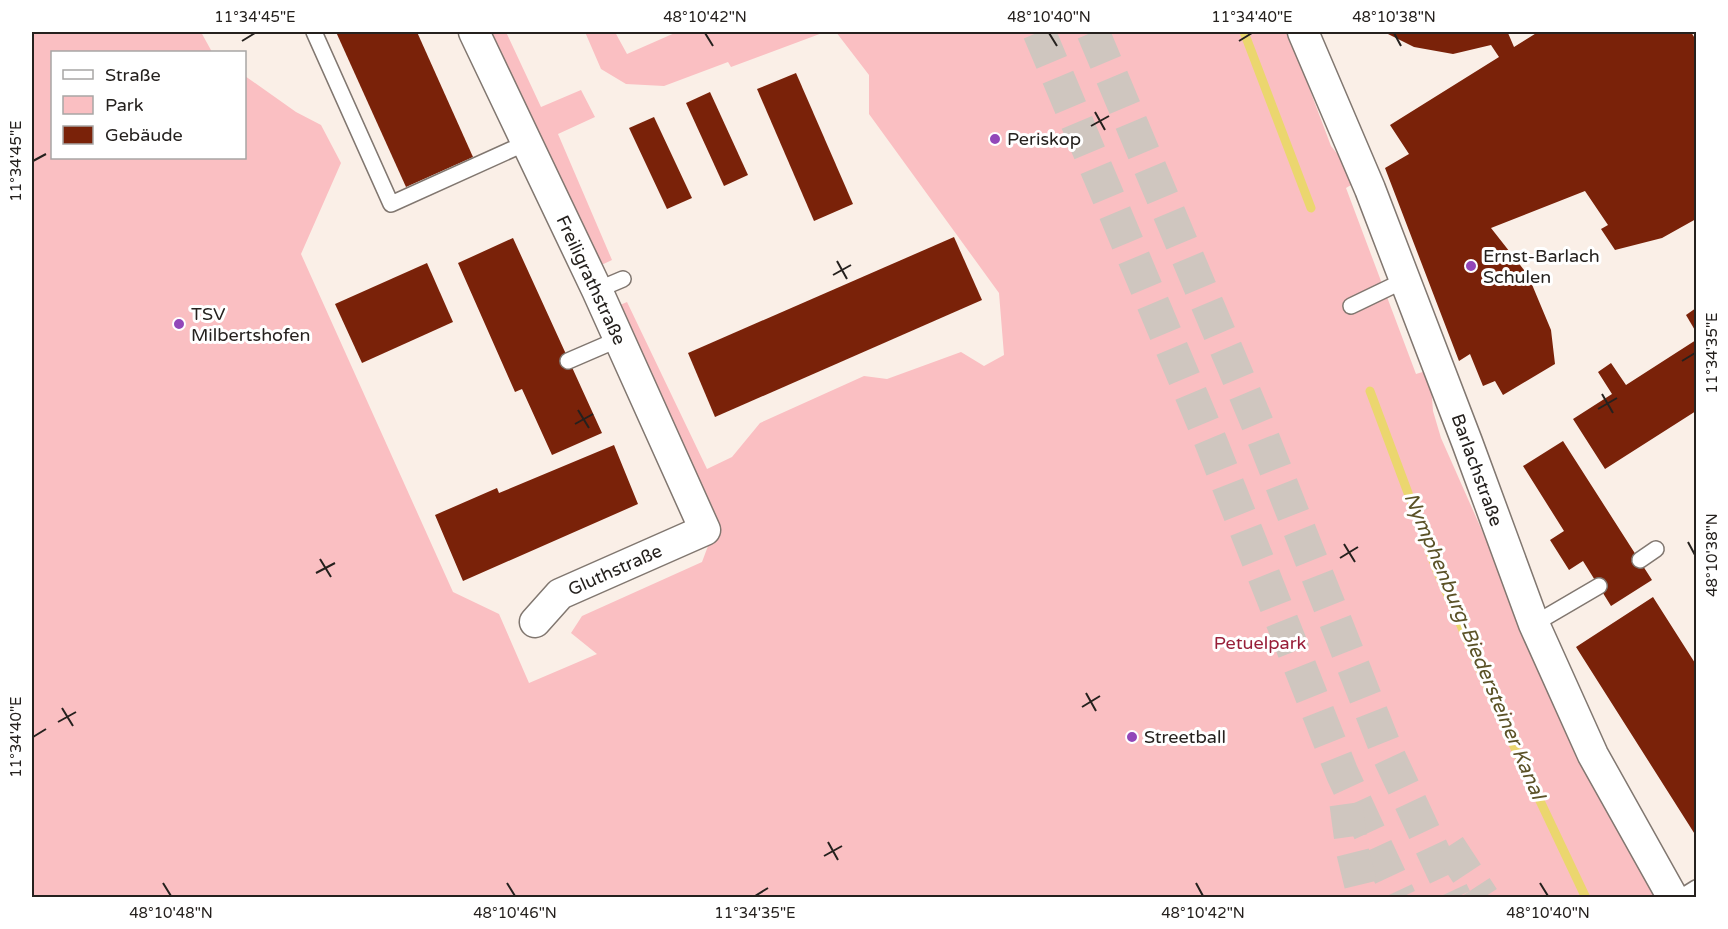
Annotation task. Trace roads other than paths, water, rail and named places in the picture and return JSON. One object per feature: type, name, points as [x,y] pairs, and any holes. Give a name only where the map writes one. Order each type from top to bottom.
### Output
[{"type":"street","name":"Freiligrathstraße","points":[[474,32],[526,143],[610,284],[619,339],[705,530]]},
{"type":"street","name":"Barlachstraße","points":[[1304,32],[1370,189],[1534,624],[1593,755],[1673,897]]},
{"type":"street","name":"Gluthstraße","points":[[535,622],[560,594],[705,530]]},
{"type":"lane","points":[[314,32],[391,204],[526,143]]},
{"type":"lane","points":[[1351,306],[1405,280]]},
{"type":"lane","points":[[568,361],[619,339]]},
{"type":"lane","points":[[1640,560],[1656,549]]},
{"type":"lane","points":[[1534,624],[1599,586]]},
{"type":"lane","points":[[1680,897],[1696,888]]},
{"type":"waterway","name":"Nymphenburg-Biedersteiner Kanal","points":[[1244,32],[1311,208]]},
{"type":"waterway","name":"Nymphenburg-Biedersteiner Kanal","points":[[1370,391],[1436,568],[1505,727],[1586,898]]},
{"type":"tunnel","points":[[1039,32],[1211,442],[1342,773],[1400,898]]},
{"type":"tunnel","points":[[1093,32],[1258,425],[1387,752],[1455,898]]},
{"type":"tunnel","points":[[1346,804],[1352,849],[1364,898]]},
{"type":"tunnel","points":[[1449,846],[1483,898]]},
{"type":"place","name":"Periskop","points":[[995,139]]},
{"type":"place","name":"Ernst-Barlach Schulen","points":[[1471,266]]},
{"type":"place","name":"TSV Milbertshofen","points":[[179,324]]},
{"type":"place","name":"Streetball","points":[[1132,737]]},
{"type":"park label","name":"Petuelpark","points":[[1260,643]]}]
